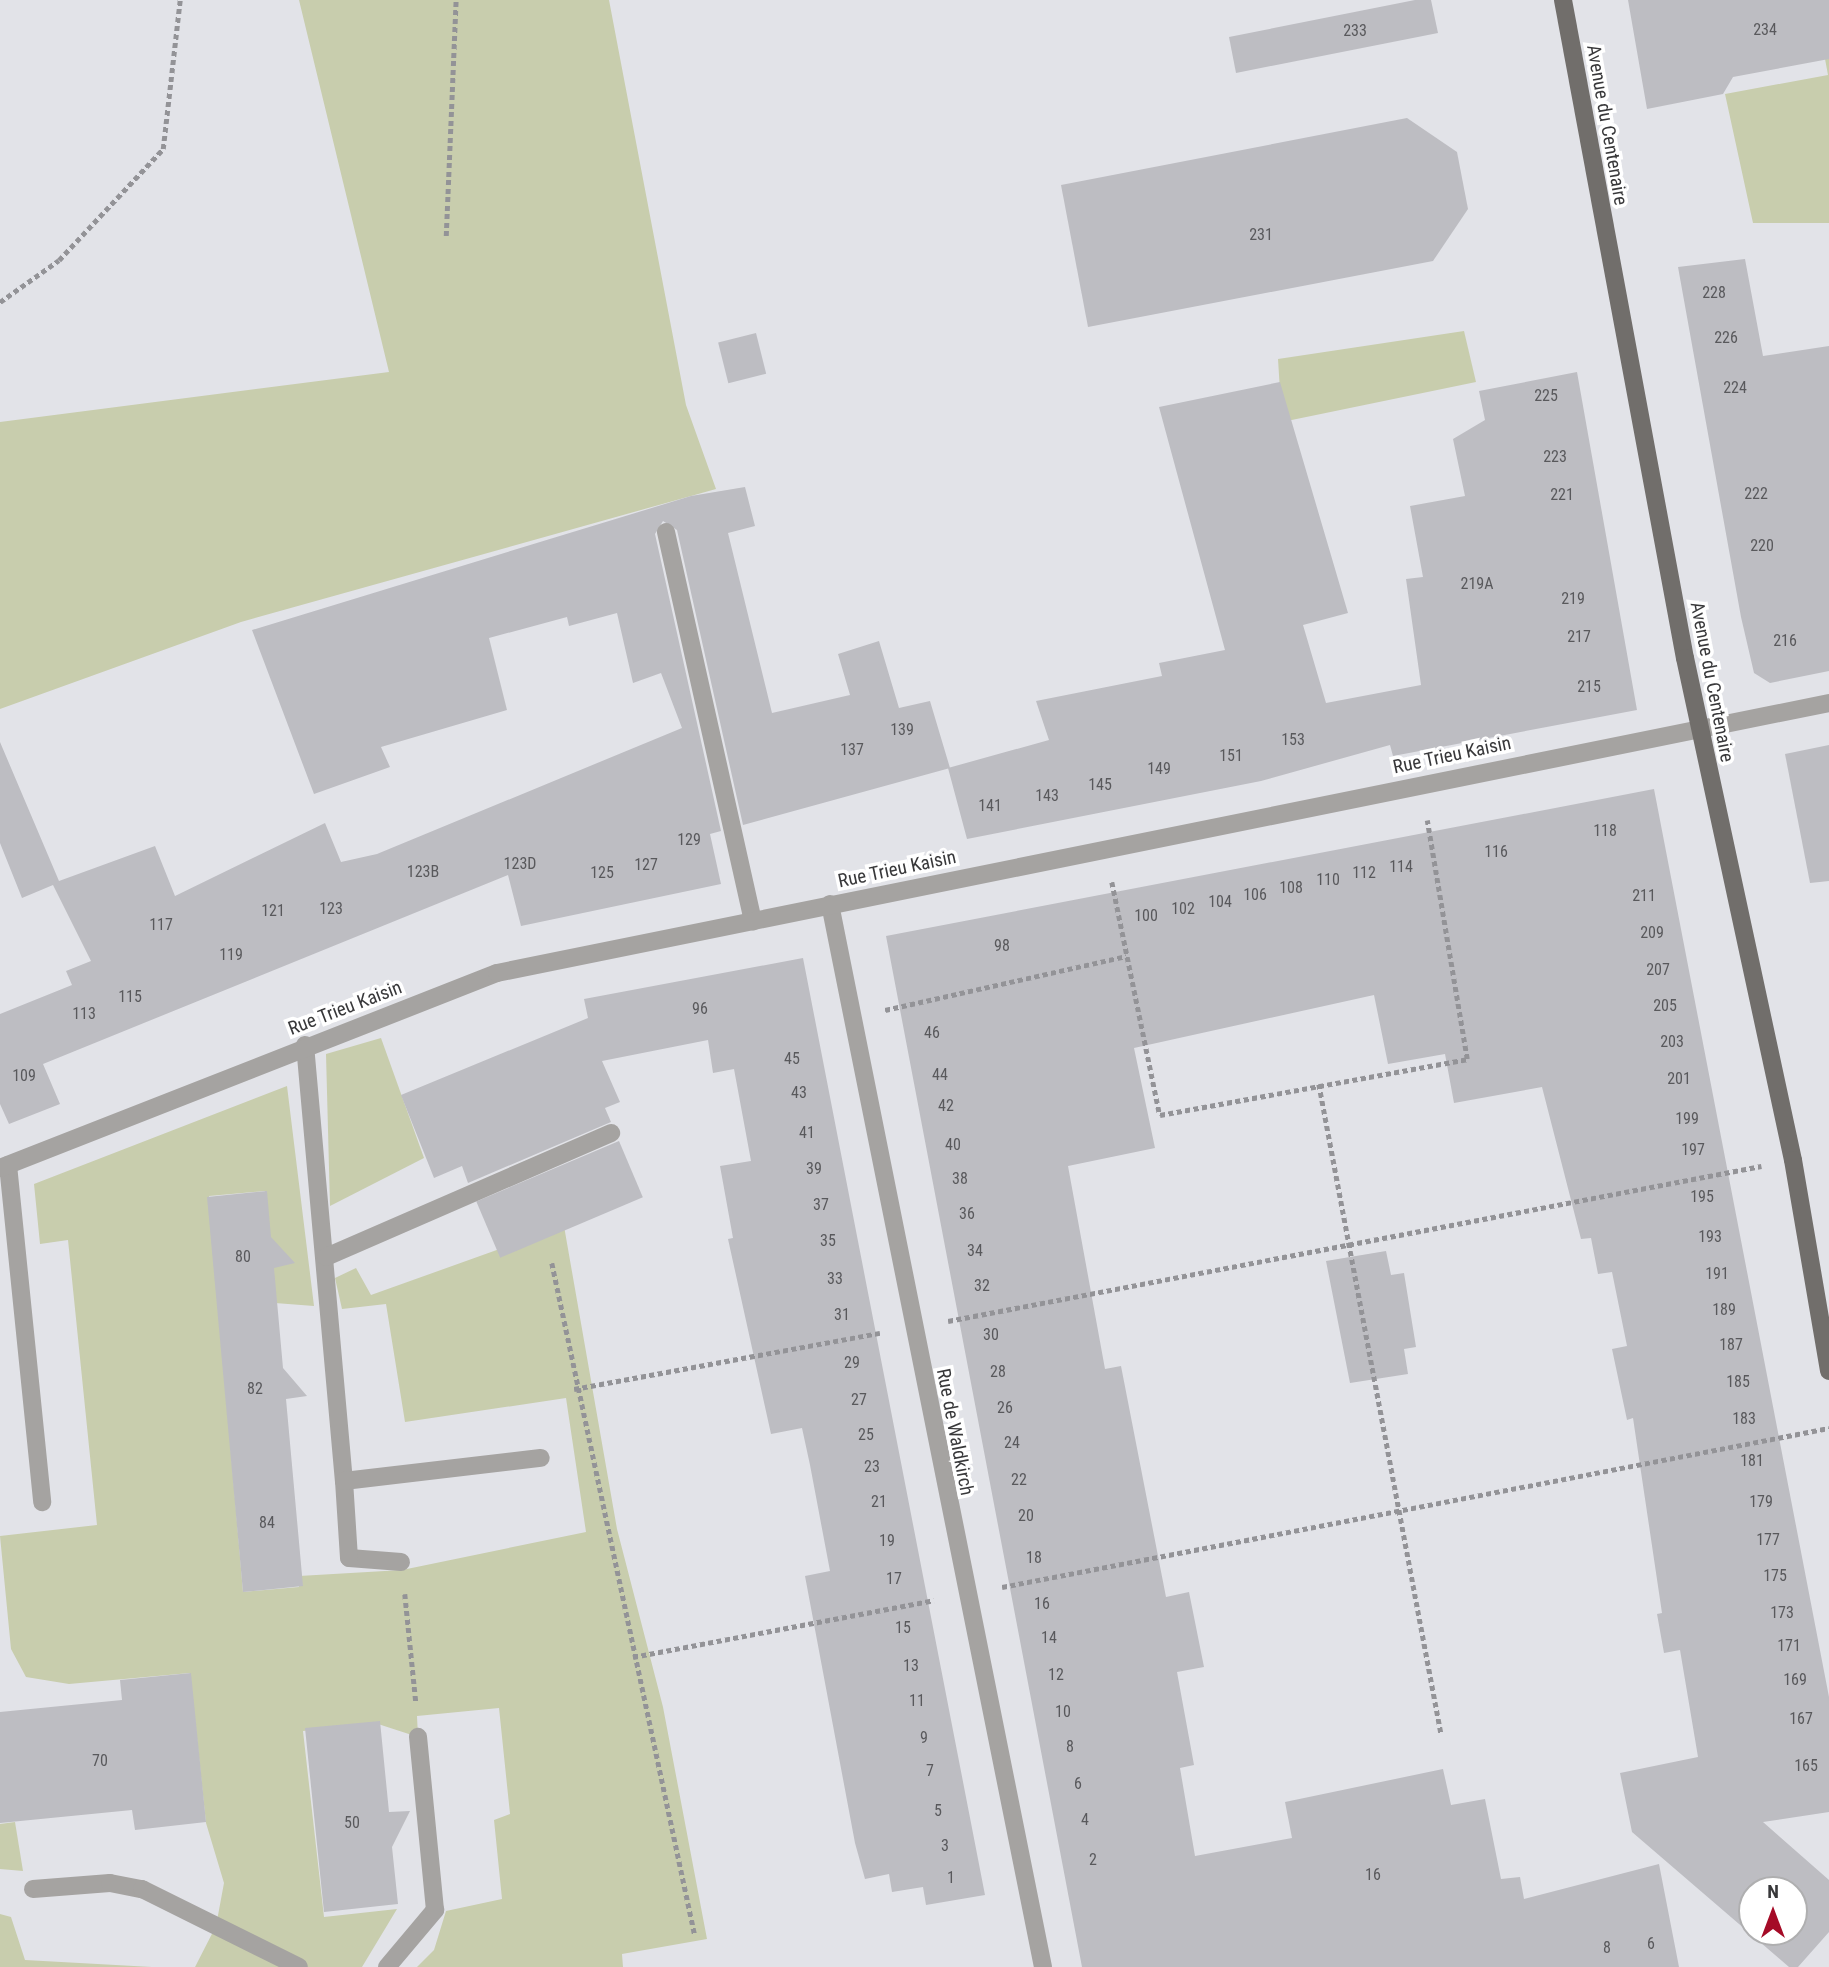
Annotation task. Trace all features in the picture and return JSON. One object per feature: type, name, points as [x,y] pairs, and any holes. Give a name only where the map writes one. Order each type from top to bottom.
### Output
[{"type":"main road","name":"Avenue du Centenaire","points":[[1563,0],[1699,726],[1793,1160],[1829,1371]]},
{"type":"street","points":[[666,532],[753,921]]},
{"type":"street","name":"Rue Trieu Kaisin","points":[[4,1166],[305,1045],[497,973],[1699,726],[1829,703]]},
{"type":"street","name":"Rue de Waldkirch","points":[[830,905],[965,1595],[1043,1967]]},
{"type":"street","points":[[305,1045],[326,1257],[349,1558],[401,1562]]},
{"type":"street","points":[[326,1257],[611,1133]]},
{"type":"street","points":[[4,1166],[41,1502]]},
{"type":"street","points":[[344,1481],[541,1458]]},
{"type":"street","points":[[387,1967],[435,1910],[418,1744]]},
{"type":"street","points":[[33,1889],[110,1883],[142,1889],[299,1967]]},
{"type":"path","points":[[0,302],[59,260],[163,149],[180,0]]},
{"type":"path","points":[[446,236],[456,0]]},
{"type":"path","points":[[1104,847],[1160,1115],[1467,1059],[1421,783]]},
{"type":"path","points":[[852,1017],[1126,956]]},
{"type":"path","points":[[1319,1084],[1441,1733]]},
{"type":"path","points":[[574,1389],[1793,1160]]},
{"type":"path","points":[[552,1264],[574,1389],[695,1936]]},
{"type":"path","points":[[633,1657],[1829,1429]]},
{"type":"path","points":[[401,1562],[418,1744]]},
{"type":"green space","points":[[299,0],[609,0],[686,405],[716,489],[241,622],[0,709],[0,422],[389,372]]},
{"type":"green space","points":[[1814,0],[1829,0],[1829,223],[1753,223],[1725,94],[1828,75]]},
{"type":"green space","points":[[1464,331],[1476,382],[1282,422],[1278,359]]},
{"type":"green space","points":[[381,1038],[424,1158],[330,1206],[326,1054]]},
{"type":"green space","points":[[287,1086],[314,1306],[275,1303],[265,1191],[209,1196],[243,1592],[299,1587],[299,1576],[402,1570],[586,1532],[566,1398],[405,1422],[386,1304],[342,1309],[335,1278],[356,1268],[371,1295],[564,1226],[617,1529],[663,1707],[707,1939],[622,1954],[623,1967],[417,1967],[434,1950],[446,1911],[502,1899],[494,1820],[510,1814],[499,1708],[417,1716],[418,1737],[375,1723],[303,1731],[324,1917],[397,1909],[362,1967],[195,1967],[216,1926],[224,1883],[206,1823],[190,1673],[69,1684],[26,1677],[11,1649],[0,1536],[97,1525],[68,1240],[40,1244],[34,1184]]},
{"type":"green space","points":[[15,1822],[23,1871],[0,1869],[0,1824]]},
{"type":"green space","points":[[0,1914],[11,1917],[25,1960],[152,1967],[0,1967]]},
{"type":"building","points":[[1415,0],[1431,0],[1438,33],[1236,73],[1229,37]]},
{"type":"building","points":[[1628,0],[1829,0],[1829,59],[1733,77],[1723,94],[1647,109]]},
{"type":"building","points":[[1407,118],[1457,152],[1468,209],[1433,261],[1088,327],[1061,185]]},
{"type":"building","points":[[1745,259],[1763,356],[1829,346],[1829,671],[1770,683],[1754,673],[1741,617],[1678,267]]},
{"type":"building","points":[[756,333],[766,374],[728,383],[718,342]]},
{"type":"building","points":[[1577,372],[1637,710],[1393,756],[1390,745],[1261,781],[967,839],[948,768],[1049,740],[1036,701],[1162,676],[1159,663],[1225,650],[1159,407],[1280,382],[1348,613],[1303,625],[1326,703],[1421,685],[1406,579],[1423,577],[1410,506],[1465,496],[1453,439],[1485,420],[1479,391]]},
{"type":"building","points":[[745,487],[755,526],[728,533],[772,713],[850,695],[838,654],[879,641],[899,708],[930,701],[950,768],[743,825],[677,530],[663,521],[655,534],[721,831],[710,834],[721,884],[521,926],[508,875],[43,1064],[60,1104],[9,1124],[0,1104],[0,1014],[72,985],[66,971],[91,961],[53,885],[22,898],[0,843],[0,742],[59,881],[155,846],[175,896],[325,823],[341,862],[377,854],[682,728],[661,673],[633,683],[617,613],[569,626],[567,617],[489,638],[507,710],[381,747],[390,767],[314,794],[252,630],[691,496]]},
{"type":"building","points":[[1829,745],[1829,881],[1810,883],[1785,754]]},
{"type":"building","points":[[1654,789],[1829,1697],[1829,1812],[1763,1822],[1829,1880],[1829,1932],[1798,1967],[1789,1967],[1765,1946],[1808,1946],[1808,1876],[1738,1876],[1738,1923],[1632,1832],[1620,1773],[1698,1757],[1680,1650],[1664,1653],[1657,1614],[1662,1613],[1633,1418],[1627,1420],[1612,1349],[1627,1346],[1612,1272],[1598,1274],[1591,1238],[1581,1239],[1542,1087],[1454,1103],[1445,1054],[1388,1064],[1374,995],[1134,1048],[1155,1148],[1068,1166],[1105,1369],[1121,1366],[1166,1597],[1189,1592],[1204,1667],[1177,1672],[1194,1765],[1180,1768],[1195,1856],[1292,1838],[1285,1802],[1443,1769],[1451,1805],[1485,1799],[1501,1879],[1520,1877],[1524,1899],[1659,1864],[1679,1967],[1082,1967],[886,936]]},
{"type":"building","points":[[803,958],[985,1895],[926,1905],[923,1887],[892,1892],[889,1874],[865,1879],[855,1843],[805,1576],[830,1571],[810,1465],[802,1428],[771,1434],[728,1239],[733,1238],[720,1166],[751,1161],[734,1069],[713,1073],[708,1040],[602,1061],[620,1102],[605,1108],[611,1122],[468,1183],[462,1166],[434,1178],[401,1095],[588,1018],[584,999]]},
{"type":"building","points":[[619,1141],[643,1197],[500,1258],[476,1202]]},
{"type":"building","points":[[267,1191],[271,1237],[295,1263],[274,1268],[283,1368],[307,1396],[286,1399],[303,1586],[243,1592],[207,1197]]},
{"type":"building","points":[[1386,1251],[1391,1275],[1404,1273],[1416,1347],[1404,1349],[1408,1374],[1350,1383],[1326,1261]]},
{"type":"building","points":[[191,1673],[206,1822],[135,1830],[132,1810],[0,1823],[0,1712],[122,1700],[120,1680]]},
{"type":"building","points":[[380,1721],[389,1812],[410,1811],[392,1847],[398,1904],[324,1912],[305,1728]]}]
